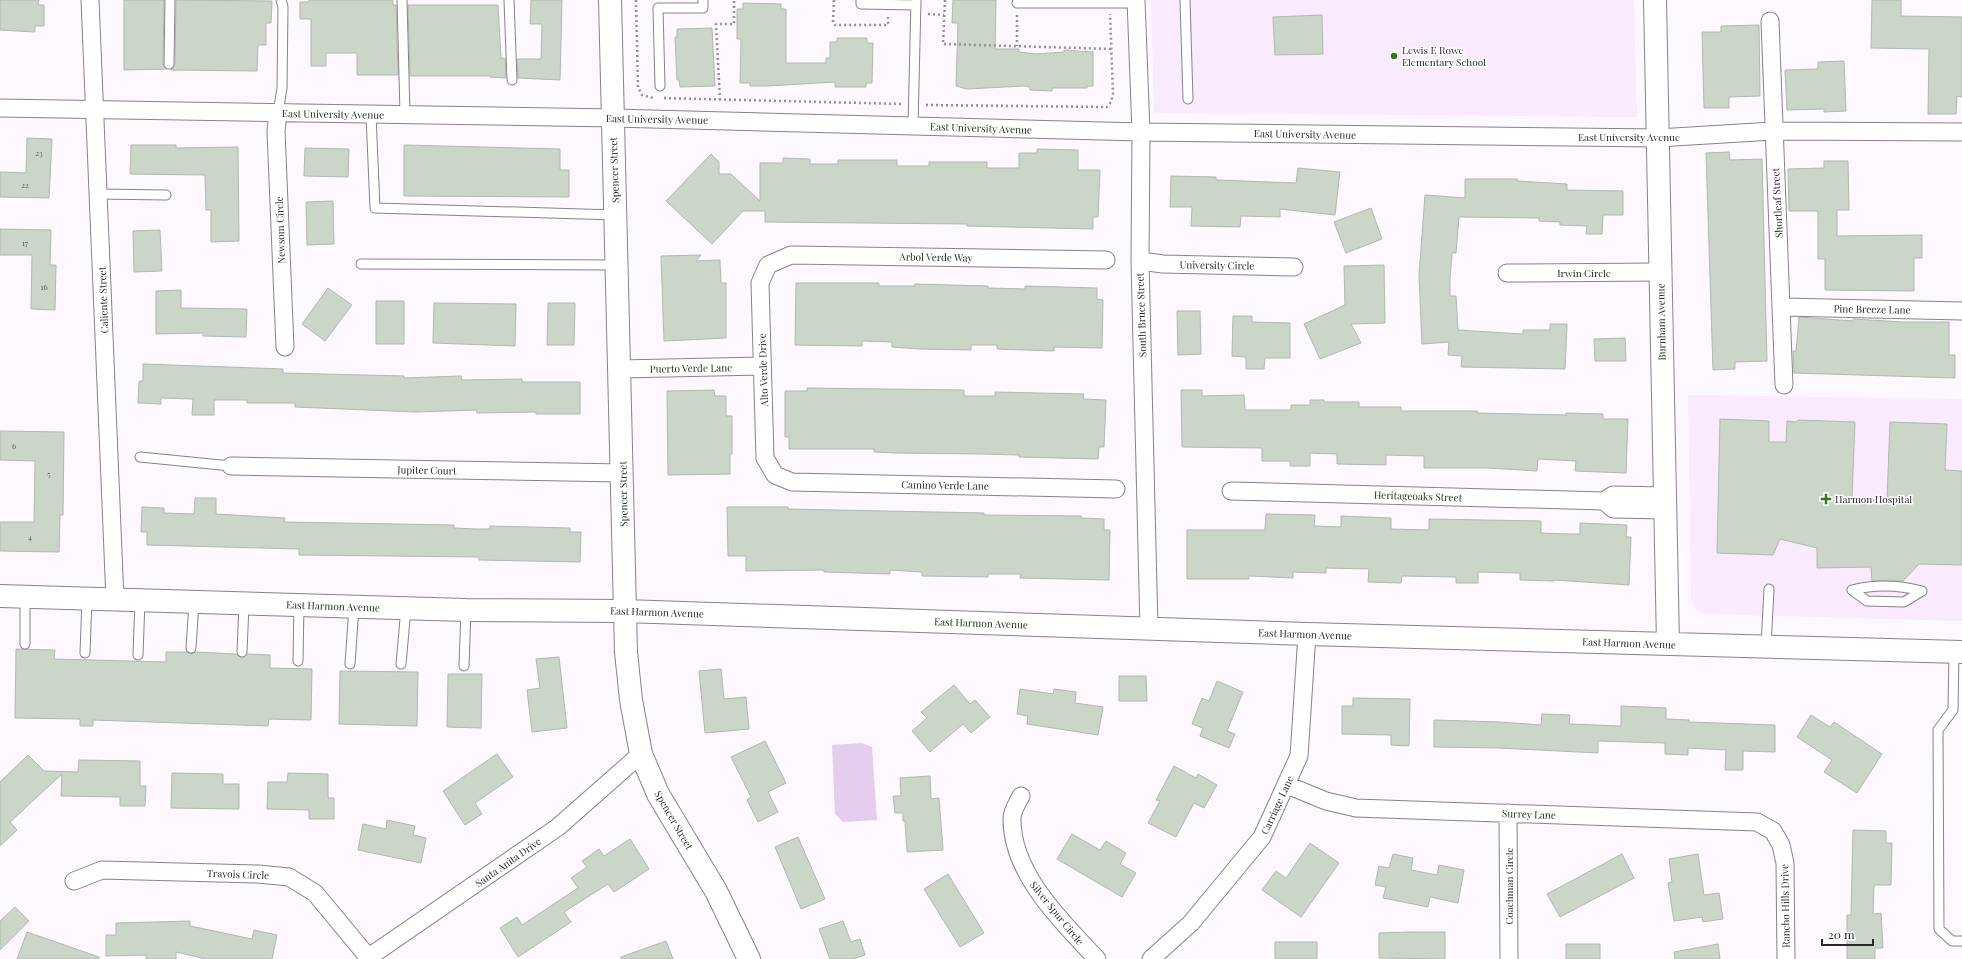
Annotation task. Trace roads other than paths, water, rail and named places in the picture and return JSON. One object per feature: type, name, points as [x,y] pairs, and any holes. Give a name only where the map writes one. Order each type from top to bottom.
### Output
[{"type":"main road","name":"Spencer Street","points":[[610,0],[616,266],[623,473],[626,652],[631,693],[641,754],[658,794],[716,891],[749,959]]},
{"type":"main road","name":"Burnham Avenue","points":[[1655,0],[1668,644]]},
{"type":"main road","name":"East Harmon Avenue","points":[[0,596],[466,610],[625,611],[1307,634],[1958,652]]},
{"type":"street","name":"Caliente Street","points":[[90,0],[115,600]]},
{"type":"street","name":"South Bruce Street","points":[[1136,2],[1140,132],[1140,261],[1149,629]]},
{"type":"street","name":"Shortleaf Street","points":[[1770,21],[1773,131],[1782,307],[1784,385]]},
{"type":"street","name":"East University Avenue","points":[[0,108],[613,118],[1140,132],[1658,138],[1773,131],[1962,132]]},
{"type":"street","name":"Newsom Circle","points":[[278,113],[276,132],[285,347]]},
{"type":"street","name":"Arbol Verde Way","points":[[768,265],[791,255],[1106,260]]},
{"type":"street","name":"University Circle","points":[[1140,261],[1163,264],[1294,267]]},
{"type":"street","name":"Alto Verde Drive","points":[[768,265],[760,283],[762,366],[765,458],[774,475]]},
{"type":"street","name":"Irwin Circle","points":[[1508,273],[1660,272]]},
{"type":"street","name":"Pine Breeze Lane","points":[[1782,307],[1962,311]]},
{"type":"street","name":"Puerto Verde Lane","points":[[620,370],[762,366]]},
{"type":"street","name":"Jupiter Court","points":[[231,466],[623,473]]},
{"type":"street","name":"Camino Verde Lane","points":[[774,475],[792,482],[1116,489]]},
{"type":"street","name":"Heritageoaks Street","points":[[1231,491],[1604,501],[1614,495],[1665,503]]},
{"type":"street","name":"Carriage Lane","points":[[1151,959],[1191,923],[1262,837],[1287,785],[1299,756],[1307,634]]},
{"type":"street","name":"Santa Anita Drive","points":[[367,958],[558,827],[641,754]]},
{"type":"street","name":"Surrey Lane","points":[[1287,785],[1326,802],[1356,808],[1757,822],[1773,832]]},
{"type":"street","name":"Silver Spur Circle","points":[[1021,796],[1012,817],[1015,844],[1029,878],[1064,924],[1097,959]]},
{"type":"street","name":"Coachman Circle","points":[[1508,813],[1509,959]]},
{"type":"street","name":"Rancho Hills Drive","points":[[1773,832],[1781,845],[1785,863],[1786,959]]},
{"type":"street","name":"Travois Circle","points":[[74,880],[102,870],[258,874],[289,878],[314,893],[367,958]]},
{"type":"lane","points":[[169,64],[170,0]]},
{"type":"lane","points":[[278,113],[282,88],[283,7],[281,0]]},
{"type":"lane","points":[[402,0],[405,114]]},
{"type":"lane","points":[[509,0],[512,80]]},
{"type":"lane","points":[[660,86],[658,8],[703,8],[703,0]]},
{"type":"lane","points":[[861,0],[861,4],[916,2],[913,126]]},
{"type":"lane","points":[[1185,0],[1188,99]]},
{"type":"lane","points":[[1017,3],[1136,2]]},
{"type":"lane","points":[[371,115],[375,208],[616,215]]},
{"type":"lane","points":[[98,194],[166,195]]},
{"type":"lane","points":[[361,264],[616,266]]},
{"type":"lane","points":[[140,457],[231,466]]},
{"type":"lane","points":[[1869,586],[1906,587],[1922,591],[1904,602],[1867,601],[1852,590],[1869,586]]},
{"type":"lane","points":[[1766,647],[1769,589]]},
{"type":"lane","points":[[25,597],[25,644]]},
{"type":"lane","points":[[85,653],[87,599]]},
{"type":"lane","points":[[138,655],[140,600]]},
{"type":"lane","points":[[192,648],[194,602]]},
{"type":"lane","points":[[242,652],[244,604]]},
{"type":"lane","points":[[298,661],[299,605]]},
{"type":"lane","points":[[350,664],[354,607]]},
{"type":"lane","points":[[401,664],[406,608]]},
{"type":"lane","points":[[464,666],[466,610]]},
{"type":"lane","points":[[1958,652],[1953,710],[1938,730],[1939,929],[1952,940],[1962,940]]},
{"type":"place","name":"Lewis E Rowe Elementary School","points":[[1394,56]]},
{"type":"place","name":"Harmon Hospital","points":[[1826,499]]}]
